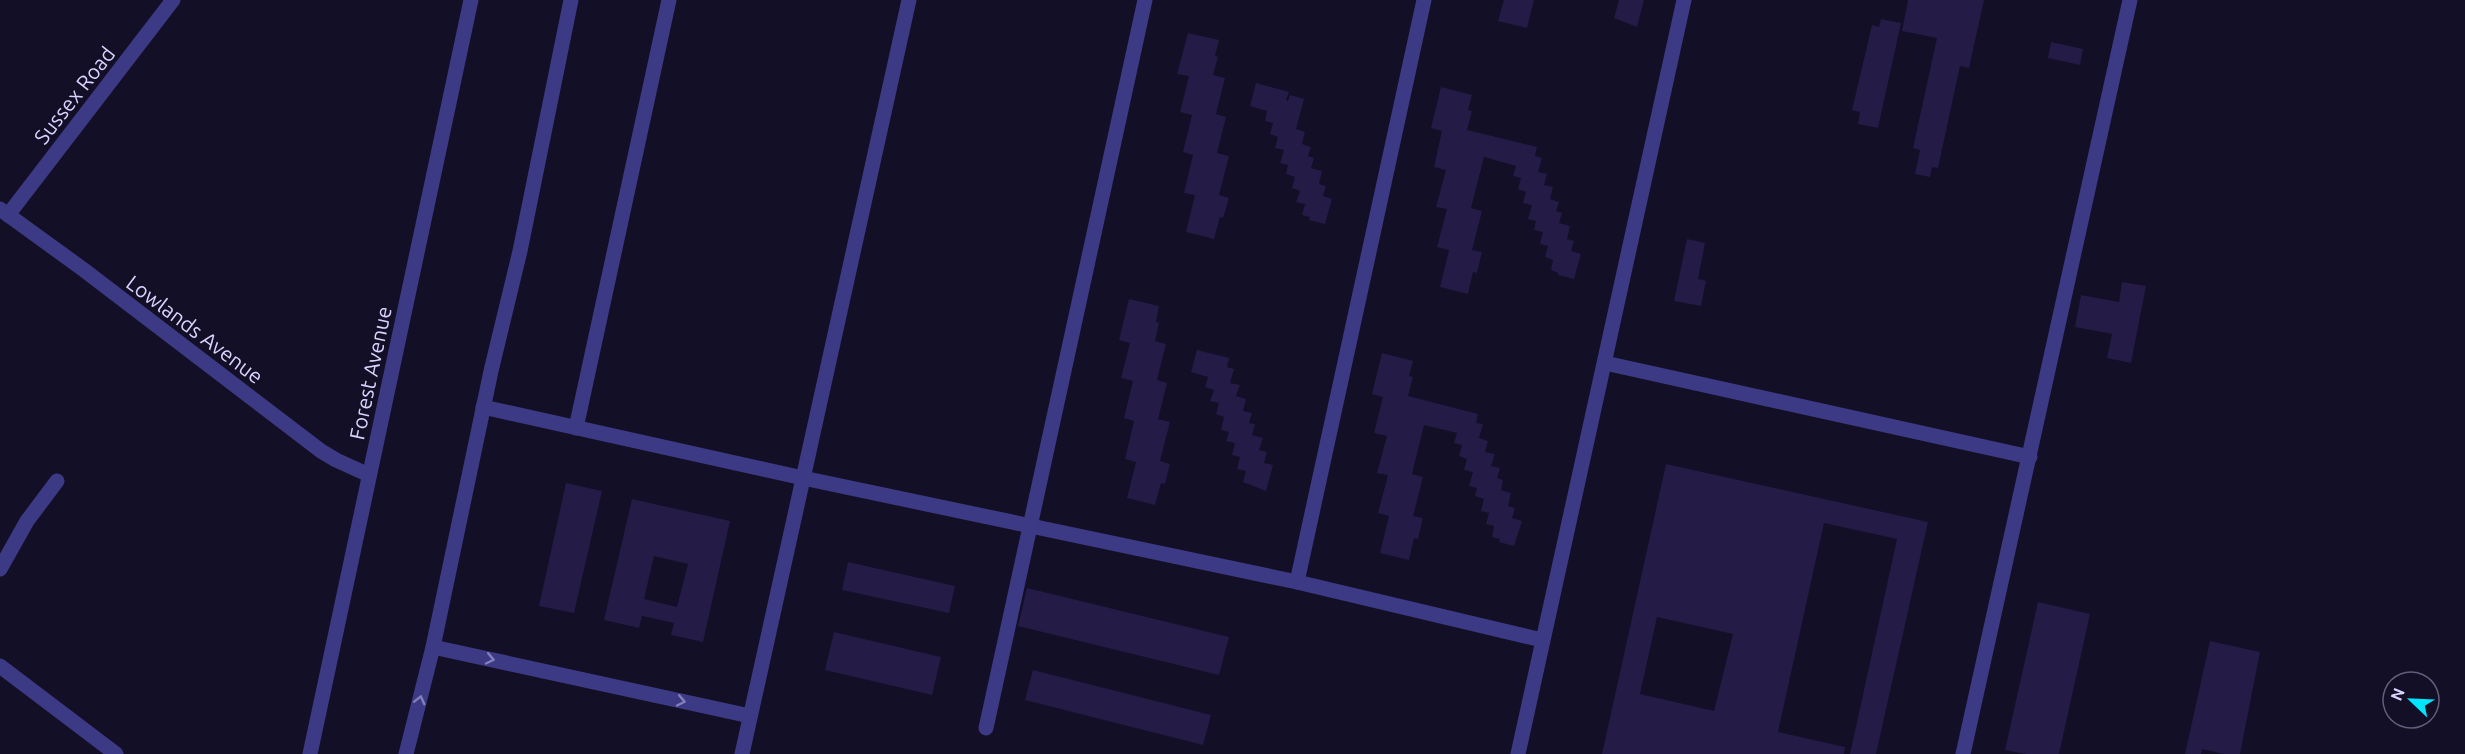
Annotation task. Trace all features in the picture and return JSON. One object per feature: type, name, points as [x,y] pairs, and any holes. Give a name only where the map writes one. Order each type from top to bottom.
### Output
[{"type":"street","name":"Sussex Road","points":[[4,212],[173,0]]},
{"type":"street","name":"Forest Avenue","points":[[310,754],[471,0]]},
{"type":"street","points":[[406,754],[433,647],[483,407],[520,251],[571,0]]},
{"type":"street","points":[[576,428],[669,0]]},
{"type":"street","points":[[742,754],[909,0]]},
{"type":"street","points":[[986,728],[1145,0]]},
{"type":"street","points":[[1297,582],[1424,0]]},
{"type":"street","points":[[1518,754],[1684,0]]},
{"type":"street","points":[[1963,754],[2130,0]]},
{"type":"street","name":"Lowlands Avenue","points":[[4,212],[84,270],[321,451],[369,475]]},
{"type":"street","points":[[1605,363],[2030,457]]},
{"type":"street","points":[[483,407],[1029,527],[1297,582],[1542,640]]},
{"type":"street","points":[[0,569],[27,521],[57,481]]},
{"type":"street","points":[[433,647],[750,716]]},
{"type":"street","points":[[0,666],[116,754]]},
{"type":"building","points":[[1504,0],[1534,0],[1527,28],[1498,21]]},
{"type":"building","points":[[1619,0],[1644,0],[1637,27],[1614,18]]},
{"type":"building","points":[[1908,0],[1984,0],[1969,68],[1960,66],[1938,168],[1932,167],[1930,177],[1915,174],[1920,150],[1913,148],[1937,38],[1902,31]]},
{"type":"building","points":[[1881,19],[1901,23],[1878,128],[1858,124],[1860,112],[1852,110],[1872,25],[1879,27]]},
{"type":"building","points":[[1188,33],[1219,40],[1215,56],[1218,57],[1213,75],[1225,78],[1216,114],[1226,117],[1217,153],[1229,156],[1219,195],[1229,198],[1223,218],[1220,217],[1214,239],[1186,232],[1195,195],[1184,193],[1193,155],[1183,152],[1192,115],[1180,112],[1189,76],[1177,74]]},
{"type":"building","points":[[2051,42],[2083,49],[2080,65],[2048,58]]},
{"type":"building","points":[[1256,83],[1289,92],[1286,100],[1288,101],[1290,95],[1304,99],[1296,129],[1305,132],[1302,144],[1311,147],[1308,156],[1314,158],[1311,168],[1322,171],[1319,184],[1326,186],[1323,196],[1332,199],[1325,224],[1309,220],[1310,217],[1302,215],[1305,204],[1296,202],[1300,191],[1292,188],[1295,177],[1286,174],[1288,165],[1280,163],[1284,150],[1275,148],[1278,137],[1270,134],[1273,123],[1265,121],[1267,111],[1250,106]]},
{"type":"building","points":[[1441,87],[1472,95],[1468,110],[1472,111],[1467,130],[1537,147],[1535,156],[1542,158],[1538,172],[1547,174],[1544,185],[1553,187],[1550,199],[1559,202],[1556,211],[1562,213],[1559,223],[1570,226],[1567,239],[1574,241],[1571,251],[1581,254],[1574,279],[1558,275],[1551,270],[1553,260],[1545,257],[1548,246],[1540,244],[1543,232],[1534,230],[1536,221],[1528,219],[1532,205],[1523,203],[1526,192],[1518,189],[1521,178],[1513,176],[1516,166],[1484,157],[1471,208],[1482,211],[1472,250],[1482,252],[1477,273],[1473,272],[1468,294],[1440,287],[1449,250],[1437,247],[1447,209],[1436,207],[1446,170],[1434,167],[1442,131],[1431,128]]},
{"type":"building","points":[[1687,239],[1705,243],[1698,279],[1706,281],[1701,306],[1674,301]]},
{"type":"building","points":[[2122,282],[2146,286],[2131,363],[2107,358],[2112,334],[2075,327],[2081,295],[2119,302]]},
{"type":"building","points":[[1129,299],[1159,306],[1156,322],[1159,323],[1155,341],[1166,344],[1157,380],[1167,383],[1158,419],[1170,422],[1160,461],[1170,464],[1165,484],[1161,483],[1155,505],[1127,498],[1136,462],[1125,459],[1134,421],[1124,418],[1133,381],[1121,378],[1130,343],[1119,340]]},
{"type":"building","points":[[1197,350],[1229,358],[1227,367],[1234,369],[1230,383],[1240,385],[1236,396],[1246,399],[1243,411],[1252,413],[1249,423],[1255,424],[1252,435],[1263,438],[1259,450],[1267,452],[1264,463],[1273,465],[1266,491],[1243,482],[1246,471],[1237,469],[1240,457],[1232,455],[1235,443],[1226,441],[1229,432],[1221,430],[1224,417],[1216,414],[1219,403],[1210,401],[1214,390],[1205,387],[1208,377],[1191,372]]},
{"type":"building","points":[[1382,353],[1413,361],[1409,376],[1413,377],[1408,396],[1478,414],[1476,423],[1483,424],[1479,438],[1488,441],[1485,452],[1495,454],[1491,466],[1500,468],[1497,478],[1503,480],[1501,490],[1511,493],[1508,506],[1515,508],[1512,518],[1522,521],[1514,546],[1499,542],[1500,539],[1492,537],[1494,526],[1486,524],[1489,513],[1481,511],[1484,499],[1475,496],[1477,488],[1469,486],[1473,472],[1464,470],[1467,459],[1459,456],[1462,445],[1454,443],[1457,433],[1424,425],[1412,474],[1423,477],[1413,516],[1423,518],[1418,539],[1414,538],[1409,560],[1380,553],[1389,516],[1378,513],[1388,475],[1377,473],[1387,436],[1374,433],[1383,397],[1372,394]]},
{"type":"building","points":[[1666,464],[1928,522],[1876,754],[1850,754],[1897,539],[1824,523],[1778,732],[1845,747],[1844,754],[1602,754]],"holes":[[[1657,617],[1733,634],[1714,711],[1640,694]]]},
{"type":"building","points":[[566,483],[602,491],[574,613],[539,606]]},
{"type":"building","points":[[632,499],[730,521],[703,642],[671,635],[674,623],[642,616],[639,628],[604,620]],"holes":[[[654,556],[688,564],[677,607],[644,599]]]},
{"type":"building","points":[[848,562],[955,586],[949,613],[842,590]]},
{"type":"building","points":[[1027,588],[1229,637],[1219,675],[1018,626]]},
{"type":"building","points":[[2038,602],[2090,614],[2059,754],[2026,754],[2005,750]]},
{"type":"building","points":[[834,632],[941,657],[932,695],[825,670]]},
{"type":"building","points":[[2210,641],[2260,652],[2240,754],[2224,754],[2202,749],[2201,754],[2185,754]]},
{"type":"building","points":[[1033,670],[1211,715],[1203,745],[1025,700]]}]
